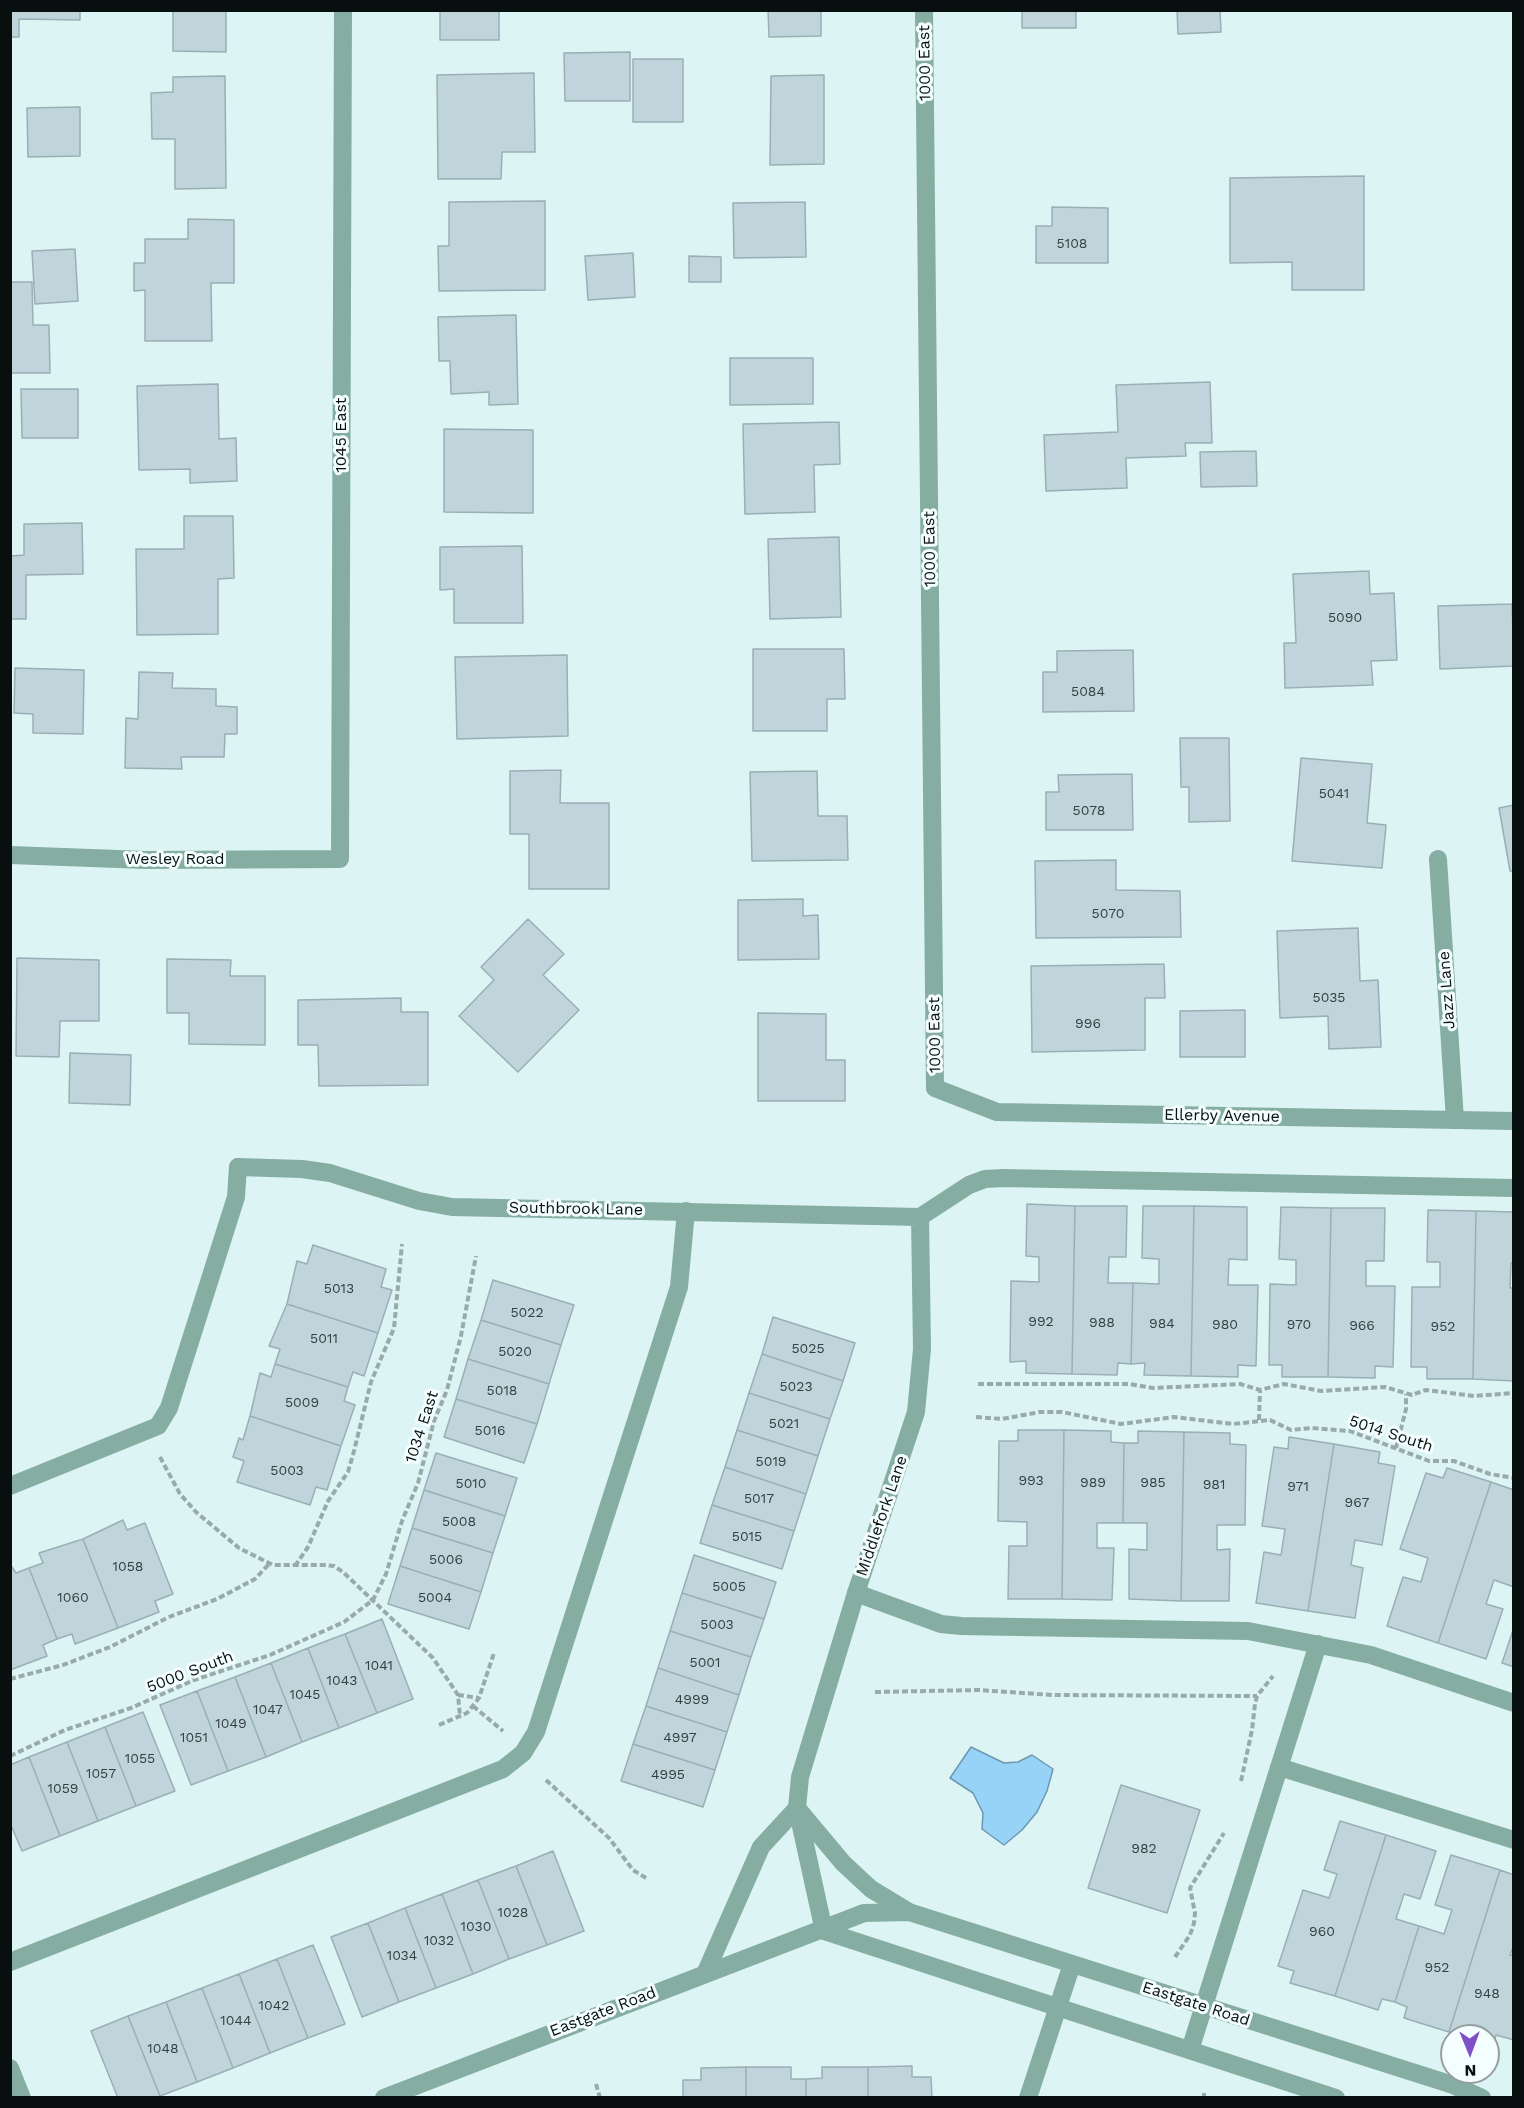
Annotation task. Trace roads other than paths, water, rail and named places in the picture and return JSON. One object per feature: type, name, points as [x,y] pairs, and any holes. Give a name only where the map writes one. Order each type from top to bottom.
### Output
[{"type":"street","name":"1045 East","points":[[340,859],[343,10]]},
{"type":"street","name":"1000 East","points":[[924,10],[935,1088]]},
{"type":"street","name":"Wesley Road","points":[[10,855],[146,860],[340,859]]},
{"type":"street","name":"Jazz Lane","points":[[1438,859],[1455,1120]]},
{"type":"street","name":"Ellerby Avenue","points":[[935,1088],[997,1112],[1514,1121]]},
{"type":"street","name":"Southbrook Lane","points":[[10,1486],[158,1426],[168,1408],[236,1197],[238,1167],[302,1169],[330,1173],[419,1202],[452,1207],[920,1216]]},
{"type":"street","points":[[920,1216],[969,1185],[985,1179],[1003,1178],[1514,1188]]},
{"type":"street","points":[[10,1962],[503,1769],[523,1753],[536,1732],[679,1287],[686,1211]]},
{"type":"street","name":"Middlefork Lane","points":[[824,1931],[797,1808],[800,1777],[856,1593],[916,1412],[922,1349],[920,1216]]},
{"type":"street","points":[[856,1593],[941,1624],[961,1626],[1248,1631],[1371,1655],[1514,1703]]},
{"type":"street","points":[[1190,2050],[1318,1644]]},
{"type":"street","points":[[1279,1767],[1514,1840]]},
{"type":"street","points":[[705,1974],[761,1847],[797,1808]]},
{"type":"street","name":"Eastgate Road","points":[[797,1808],[843,1863],[864,1883],[909,1912],[1204,2007],[1451,2091],[1482,2097]]},
{"type":"street","name":"Eastgate Road","points":[[384,2097],[410,2093],[705,1974],[824,1931],[864,1913],[909,1912]]},
{"type":"street","points":[[824,1931],[1336,2097]]},
{"type":"street","points":[[1028,2097],[1072,1964]]},
{"type":"street","points":[[10,2068],[22,2097]]},
{"type":"water","points":[[971,1747],[1004,1763],[1018,1762],[1032,1755],[1053,1769],[1047,1791],[1037,1812],[1022,1830],[1004,1845],[982,1829],[983,1813],[973,1793],[950,1778]]}]
